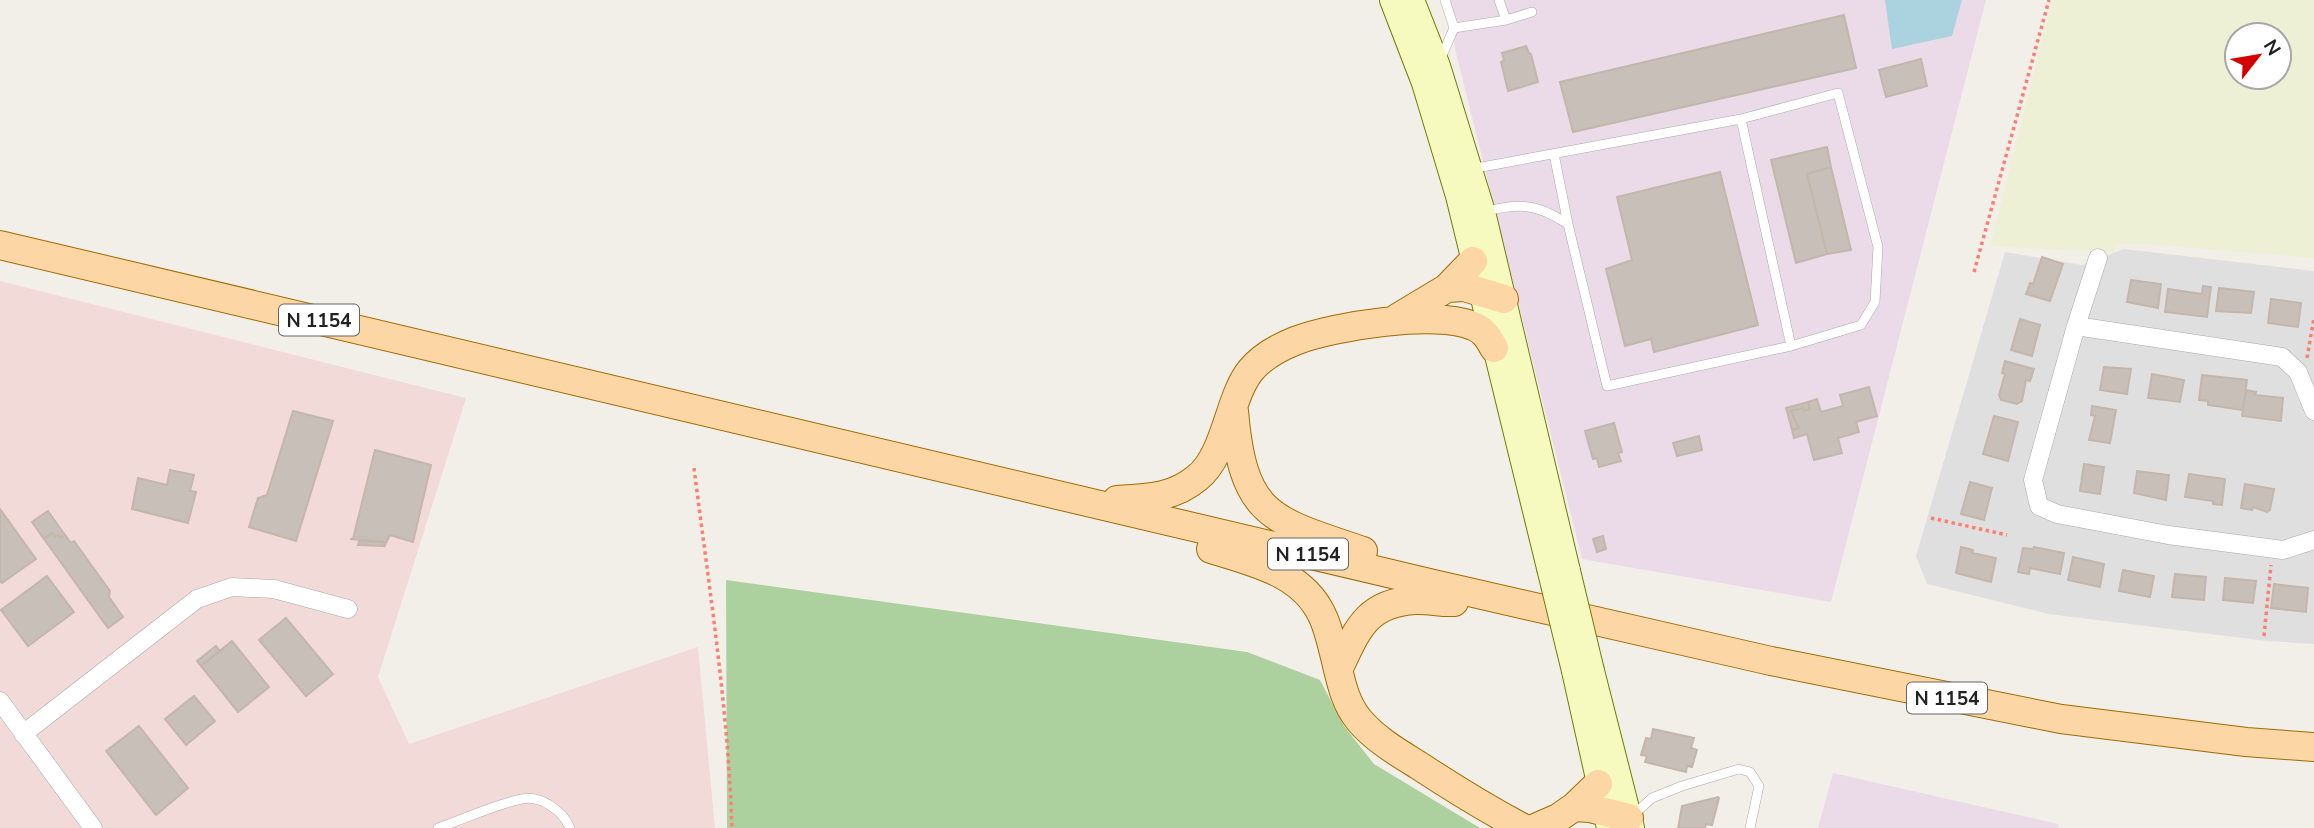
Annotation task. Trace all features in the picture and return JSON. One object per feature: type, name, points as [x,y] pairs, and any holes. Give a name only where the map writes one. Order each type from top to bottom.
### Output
[{"type":"main road","points":[[1392,0],[1424,83],[1458,195],[1473,261],[1490,301],[1559,570],[1615,816]]},
{"type":"main road","points":[[1412,0],[1438,66],[1483,212],[1494,348],[1559,570]]},
{"type":"main road","name":"N 1154","points":[[0,245],[1434,584],[1771,661],[2048,716],[2246,742],[2314,747]]},
{"type":"main road","points":[[1394,320],[1423,305],[1447,288],[1473,261]]},
{"type":"main road","points":[[1447,288],[1464,287],[1490,301]]},
{"type":"main road","points":[[1459,321],[1490,301]]},
{"type":"main road","points":[[1087,501],[1162,497],[1199,477],[1211,463],[1251,371],[1268,355],[1296,341],[1394,320],[1459,321],[1486,334],[1494,348]]},
{"type":"main road","points":[[1234,408],[1242,468],[1250,488],[1272,514],[1298,529],[1402,564],[1434,584]]},
{"type":"main road","points":[[1181,524],[1193,543],[1264,566],[1289,578],[1309,594],[1322,614],[1349,703],[1358,719],[1374,736],[1482,807],[1523,828]]},
{"type":"main road","points":[[1338,670],[1361,624],[1377,610],[1393,603],[1416,600],[1450,603],[1490,596]]},
{"type":"main road","points":[[1583,671],[1615,816]]},
{"type":"main road","points":[[1535,828],[1574,807],[1615,816]]},
{"type":"street","points":[[2098,258],[2033,480],[2039,506],[2057,514],[2168,535],[2273,549],[2283,550],[2314,540]]},
{"type":"street","points":[[2076,326],[2282,357],[2298,372],[2314,411]]},
{"type":"street","points":[[23,734],[197,598],[232,587],[274,589],[348,609]]},
{"type":"street","points":[[0,701],[93,828]]},
{"type":"lane","points":[[1438,66],[1454,28],[1445,0]]},
{"type":"lane","points":[[1499,0],[1506,20]]},
{"type":"lane","points":[[1454,28],[1506,20],[1532,12]]},
{"type":"lane","points":[[1554,154],[1567,224],[1607,386],[1791,346],[1861,325],[1875,302],[1878,247],[1838,93],[1741,119],[1471,169],[1458,195],[1483,212],[1510,205],[1546,210],[1567,224]]},
{"type":"lane","points":[[1741,119],[1791,346]]},
{"type":"lane","points":[[1615,816],[1682,786],[1739,769],[1750,772],[1759,786],[1750,828]]},
{"type":"lane","points":[[438,828],[524,799],[543,801],[566,818],[570,828]]},
{"type":"path","points":[[1974,272],[2049,0]]},
{"type":"path","points":[[2298,372],[2308,356],[2314,318]]},
{"type":"path","points":[[694,468],[718,656],[730,777],[732,828]]},
{"type":"path","points":[[1931,518],[2007,536]]},
{"type":"path","points":[[2264,636],[2273,549]]},
{"type":"shaded area","points":[[1450,0],[1986,0],[1831,602],[1582,559],[1455,49]]},
{"type":"shaded area","points":[[2124,249],[2314,271],[2314,644],[2267,641],[2049,614],[1927,584],[1916,556],[2005,252],[2082,265]]},
{"type":"shaded area","points":[[0,281],[466,398],[378,677],[409,744],[698,647],[715,828],[0,828]]},
{"type":"shaded area","points":[[1833,773],[2058,824],[2059,828],[1818,828]]},
{"type":"green space","points":[[2052,0],[2314,0],[2314,258],[2144,244],[2118,244],[2114,253],[1990,246]]},
{"type":"green space","points":[[726,580],[1247,652],[1320,680],[1344,726],[1374,764],[1480,828],[727,828]]},
{"type":"water","points":[[1885,0],[1962,0],[1952,36],[1892,49]]},
{"type":"building","points":[[1844,15],[1856,68],[1573,132],[1560,82]]},
{"type":"building","points":[[1526,46],[1531,54],[1538,82],[1508,91],[1501,62],[1504,60],[1502,53]]},
{"type":"building","points":[[1921,59],[1927,86],[1886,97],[1879,70]]},
{"type":"building","points":[[1827,147],[1831,167],[1807,174],[1827,254],[1796,263],[1771,160]]},
{"type":"building","points":[[1831,167],[1851,250],[1827,254],[1807,174]]},
{"type":"building","points":[[1720,172],[1758,325],[1654,352],[1651,339],[1625,346],[1606,269],[1632,260],[1617,197]]},
{"type":"building","points":[[2042,257],[2063,264],[2050,301],[2026,294],[2030,283],[2033,284]]},
{"type":"building","points":[[2131,280],[2161,284],[2158,308],[2127,302]]},
{"type":"building","points":[[2203,286],[2211,287],[2207,317],[2165,312],[2168,289],[2202,294]]},
{"type":"building","points":[[2219,288],[2254,292],[2251,313],[2216,311]]},
{"type":"building","points":[[2271,299],[2301,303],[2298,327],[2268,323]]},
{"type":"building","points":[[2020,319],[2040,325],[2032,356],[2011,350]]},
{"type":"building","points":[[2005,361],[2034,369],[2030,381],[2026,380],[2022,401],[2017,404],[2001,400],[1999,395],[2005,374],[2002,373]]},
{"type":"building","points":[[2104,367],[2131,369],[2127,394],[2100,390]]},
{"type":"building","points":[[2152,374],[2184,380],[2180,402],[2148,398]]},
{"type":"building","points":[[2202,375],[2247,380],[2243,410],[2208,405],[2208,401],[2199,400]]},
{"type":"building","points":[[1869,387],[1877,416],[1856,422],[1859,432],[1838,438],[1842,453],[1814,460],[1807,434],[1794,438],[1792,430],[1799,428],[1791,411],[1810,409],[1808,402],[1817,399],[1821,412],[1843,406],[1840,395]]},
{"type":"building","points":[[2246,390],[2256,392],[2255,395],[2283,398],[2281,421],[2242,416]]},
{"type":"building","points":[[1808,402],[1810,409],[1791,411],[1799,428],[1792,430],[1786,408]]},
{"type":"building","points":[[2092,406],[2116,410],[2110,443],[2089,440],[2095,416],[2091,415]]},
{"type":"building","points":[[293,411],[333,421],[296,541],[249,527],[258,498],[267,495]]},
{"type":"building","points":[[1994,416],[2018,422],[2008,461],[1983,454]]},
{"type":"building","points":[[1614,423],[1622,452],[1618,453],[1621,461],[1599,467],[1597,458],[1593,459],[1585,431]]},
{"type":"building","points":[[1699,436],[1702,450],[1677,456],[1673,443]]},
{"type":"building","points":[[375,450],[431,465],[413,542],[390,535],[384,547],[384,542],[350,539],[353,539]]},
{"type":"building","points":[[2084,464],[2104,467],[2100,494],[2080,491]]},
{"type":"building","points":[[170,470],[194,475],[190,491],[196,492],[188,523],[132,509],[138,478],[167,485]]},
{"type":"building","points":[[2137,471],[2169,475],[2166,500],[2134,493]]},
{"type":"building","points":[[2189,474],[2225,479],[2222,505],[2185,497]]},
{"type":"building","points":[[1970,482],[1992,488],[1984,520],[1961,514]]},
{"type":"building","points":[[2245,484],[2274,489],[2270,510],[2267,512],[2253,507],[2252,510],[2241,508]]},
{"type":"building","points":[[0,509],[36,559],[2,583],[0,581]]},
{"type":"building","points":[[48,511],[65,535],[61,538],[52,533],[44,539],[32,522]]},
{"type":"building","points":[[52,533],[61,538],[65,535],[71,543],[74,541],[110,591],[109,597],[123,617],[108,628],[44,539]]},
{"type":"building","points":[[1603,536],[1606,549],[1597,552],[1593,539]]},
{"type":"building","points":[[359,541],[384,542],[384,546],[358,545]]},
{"type":"building","points":[[1961,547],[1973,550],[1972,553],[1996,558],[1991,582],[1956,573]]},
{"type":"building","points":[[2034,547],[2064,553],[2060,574],[2030,568],[2029,574],[2018,572],[2023,548]]},
{"type":"building","points":[[2073,557],[2104,564],[2100,587],[2068,580]]},
{"type":"building","points":[[2123,570],[2154,576],[2150,597],[2119,591]]},
{"type":"building","points":[[2175,574],[2206,577],[2204,600],[2172,597]]},
{"type":"building","points":[[47,576],[74,612],[28,646],[1,610]]},
{"type":"building","points":[[2225,578],[2256,581],[2253,603],[2223,600]]},
{"type":"building","points":[[2274,584],[2308,588],[2306,612],[2271,608]]},
{"type":"building","points":[[286,618],[333,674],[306,696],[259,640]]},
{"type":"building","points":[[232,641],[269,687],[238,712],[201,666]]},
{"type":"building","points":[[216,646],[220,651],[201,666],[197,661]]},
{"type":"building","points":[[194,696],[215,721],[186,745],[165,719]]},
{"type":"building","points":[[139,726],[188,788],[156,815],[106,751]]},
{"type":"building","points":[[1653,729],[1694,738],[1691,748],[1697,750],[1692,767],[1687,766],[1686,772],[1645,762],[1647,756],[1641,755],[1646,738],[1651,739]]},
{"type":"building","points":[[1718,797],[1712,825],[1706,824],[1705,828],[1678,828],[1682,806]]}]
